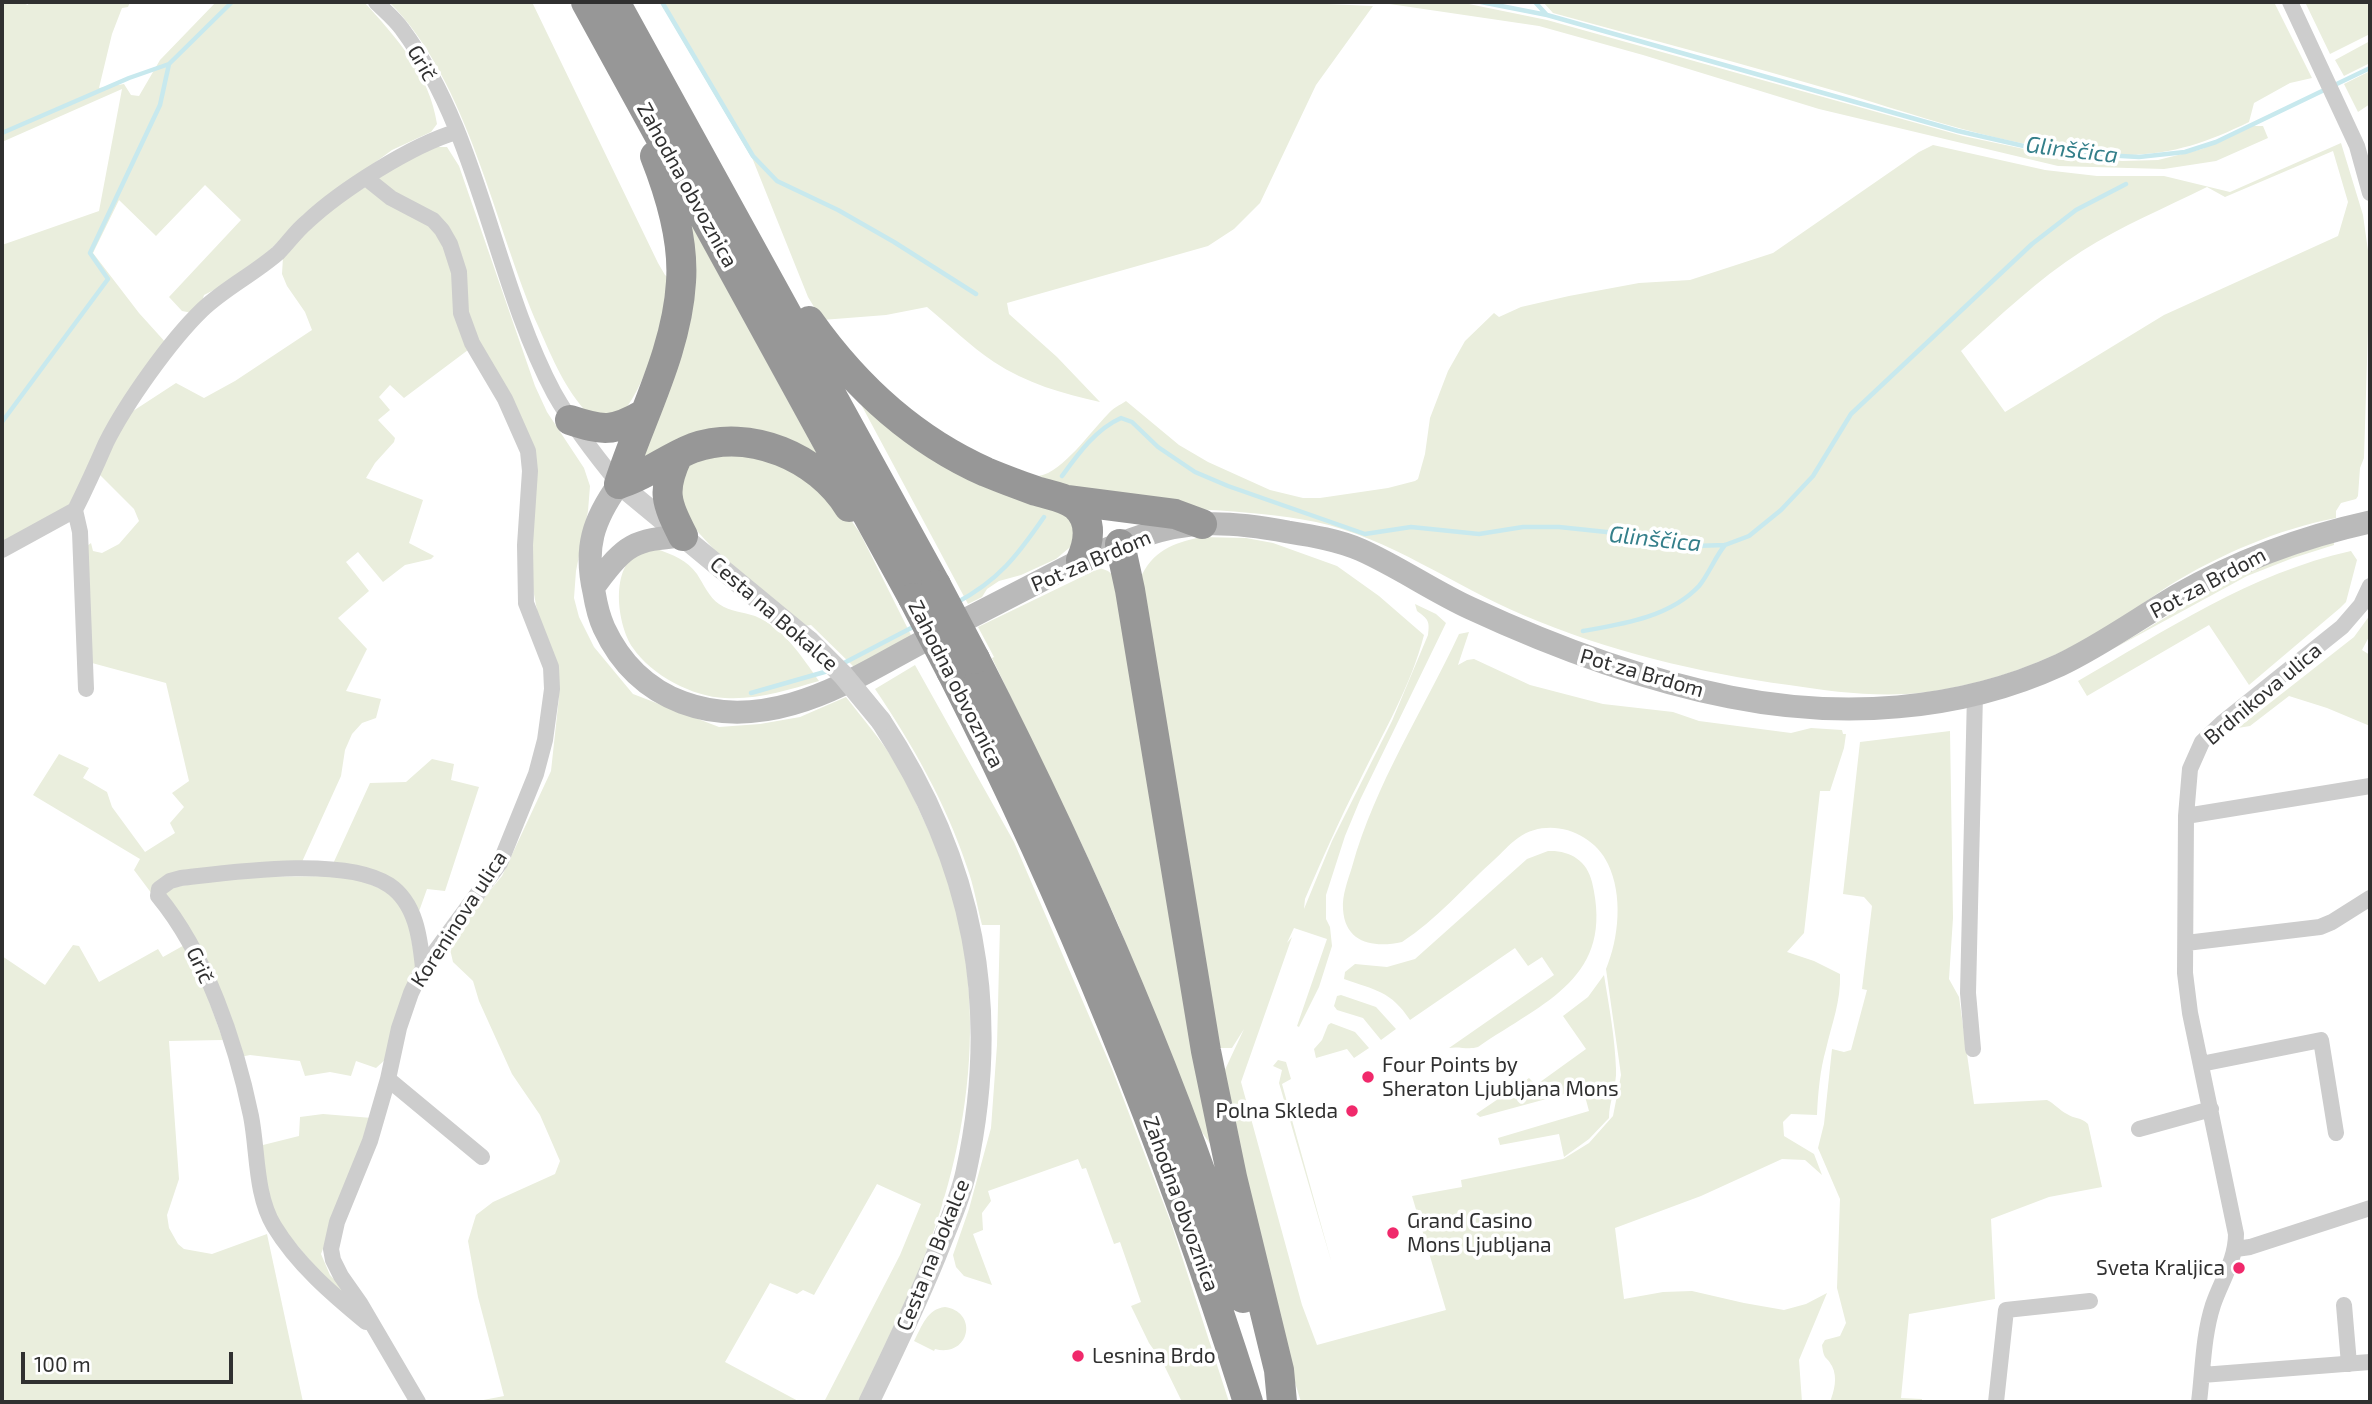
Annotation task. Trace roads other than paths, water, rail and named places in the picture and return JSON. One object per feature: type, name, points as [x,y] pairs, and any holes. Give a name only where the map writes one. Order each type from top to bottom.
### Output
[{"type":"highway","name":"Zahodna obvoznica","points":[[586,2],[878,535],[925,592]]},
{"type":"highway","name":"Zahodna obvoznica","points":[[615,2],[734,217],[963,665],[1073,862],[1140,1017],[1214,1212],[1275,1402]]},
{"type":"highway","points":[[619,484],[673,332],[679,307],[681,270],[678,239],[664,180],[634,114],[625,74]]},
{"type":"highway","points":[[734,217],[762,244],[807,318],[832,352],[890,411],[923,436],[965,461],[1024,487],[1067,500],[1175,514],[1202,524]]},
{"type":"highway","points":[[570,420],[606,429],[624,425],[644,414]]},
{"type":"highway","points":[[619,484],[645,475],[678,455],[702,446],[733,442],[755,444],[784,453],[818,472],[840,494],[856,518],[878,535]]},
{"type":"highway","points":[[678,455],[669,473],[666,493],[671,512],[683,536]]},
{"type":"highway","points":[[1067,500],[1078,508],[1087,527],[1088,544],[1081,560]]},
{"type":"highway","points":[[1120,544],[1130,590],[1206,1051],[1232,1177],[1279,1370],[1282,1402]]},
{"type":"highway","name":"Zahodna obvoznica","points":[[963,665],[1109,1011],[1184,1208],[1248,1402]]},
{"type":"main road","name":"Pot za Brdom","points":[[619,484],[616,507],[595,589],[599,615],[617,652],[644,682],[670,698],[716,711],[742,712],[793,704],[826,691],[1081,560],[1120,544],[1151,534],[1202,524],[1265,528],[1345,544],[1389,564],[1465,606],[1561,649],[1652,678],[1764,703],[1854,709],[1919,705],[1975,694],[2030,677],[2080,655],[2175,597],[2242,562],[2296,541],[2370,522]]},
{"type":"main road","points":[[595,589],[612,564],[636,543],[648,539],[683,536]]},
{"type":"street","name":"Grič","points":[[376,2],[401,27],[422,59],[456,132],[526,327],[554,391],[570,420],[619,484]]},
{"type":"street","points":[[2290,2],[2357,146],[2370,193]]},
{"type":"street","points":[[2,550],[75,510],[116,426],[182,331],[216,298],[259,270],[322,209],[366,178],[430,141],[456,132]]},
{"type":"street","name":"Koreninova ulica","points":[[366,178],[391,198],[433,220],[450,244],[459,272],[461,313],[472,343],[505,399],[528,451],[530,471],[525,545],[526,603],[551,667],[552,690],[545,740],[536,774],[500,863],[423,968],[399,1028],[370,1141],[337,1222],[331,1249],[341,1276],[418,1402]]},
{"type":"street","name":"Cesta na Bokalce","points":[[619,484],[809,641],[843,675],[881,721],[926,797],[957,875],[972,935],[977,972],[980,1053],[966,1174],[927,1280],[869,1402]]},
{"type":"street","points":[[75,510],[80,532],[86,689]]},
{"type":"street","name":"Brdnikova ulica","points":[[2199,1402],[2213,1305],[2236,1249],[2236,1234],[2200,1064],[2185,973],[2186,816],[2190,769],[2202,741],[2342,627],[2361,605],[2370,586]]},
{"type":"street","points":[[1973,1049],[1968,993],[1975,694]]},
{"type":"street","points":[[2186,816],[2370,786]]},
{"type":"street","name":"Grič","points":[[374,1329],[321,1283],[274,1226],[264,1206],[251,1118],[238,1064],[197,952],[158,896],[159,889],[170,881],[181,878],[253,871],[351,871],[377,878],[391,886],[404,900],[415,920],[423,968]]},
{"type":"street","points":[[2186,943],[2320,927],[2370,898]]},
{"type":"street","points":[[2200,1064],[2321,1040],[2336,1133]]},
{"type":"street","points":[[388,1079],[482,1157]]},
{"type":"street","points":[[2139,1129],[2211,1109]]},
{"type":"street","points":[[2236,1249],[2250,1247],[2370,1208]]},
{"type":"street","points":[[1996,1402],[2006,1310],[2090,1301]]},
{"type":"street","points":[[2344,1305],[2349,1364]]},
{"type":"street","points":[[2202,1375],[2370,1362]]},
{"type":"waterway","points":[[2,422],[108,279],[90,253],[160,105],[169,64],[232,2]]},
{"type":"waterway","points":[[662,2],[753,156],[777,181],[838,210],[976,294]]},
{"type":"waterway","name":"Glinščica","points":[[1481,2],[1547,15],[1958,131],[2050,152],[2139,157],[2185,152],[2216,142],[2370,68]]},
{"type":"waterway","points":[[1535,2],[1546,14]]},
{"type":"waterway","points":[[2,133],[129,78],[169,64]]},
{"type":"waterway","name":"Glinščica","points":[[1062,476],[1096,435],[1121,418],[1132,422],[1158,447],[1195,472],[1365,534],[1411,527],[1479,534],[1523,527],[1559,527],[1654,537],[1694,546],[1725,545],[1749,536],[1781,510],[1813,476],[1851,414],[2032,244],[2076,210],[2126,184]]},
{"type":"waterway","points":[[956,603],[996,576],[1025,544],[1044,517]]},
{"type":"waterway","points":[[1583,631],[1645,618],[1674,605],[1699,586],[1725,545]]},
{"type":"waterway","points":[[842,664],[915,626]]},
{"type":"waterway","points":[[751,693],[828,671]]},
{"type":"place","name":"Four Points by Sheraton Ljubljana Mons","points":[[1368,1077]]},
{"type":"place","name":"Polna Skleda","points":[[1352,1111]]},
{"type":"place","name":"Grand Casino Mons Ljubljana","points":[[1393,1233]]},
{"type":"place","name":"Sveta Kraljica","points":[[2239,1268]]},
{"type":"place","name":"Lesnina Brdo","points":[[1078,1356]]}]
